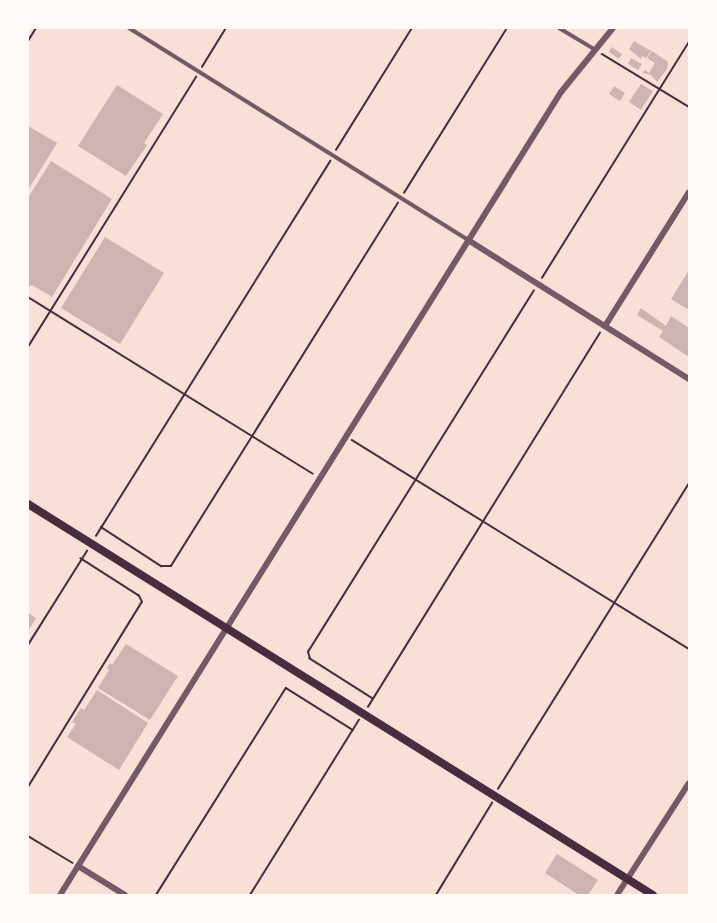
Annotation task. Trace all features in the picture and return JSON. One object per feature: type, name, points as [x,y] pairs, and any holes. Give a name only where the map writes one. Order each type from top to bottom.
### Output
[{"type":"main road","points":[[28,504],[654,895]]},
{"type":"street","points":[[129,28],[689,379]]},
{"type":"street","points":[[559,28],[594,49]]},
{"type":"street","points":[[60,895],[561,92],[594,49],[613,28]]},
{"type":"street","points":[[605,326],[689,192]]},
{"type":"street","points":[[617,895],[689,784]]},
{"type":"street","points":[[78,866],[125,895]]},
{"type":"path","points":[[28,41],[36,28]]},
{"type":"path","points":[[28,347],[226,28]]},
{"type":"path","points":[[28,645],[412,28]]},
{"type":"path","points":[[101,527],[161,566],[171,566],[508,28]]},
{"type":"path","points":[[373,699],[310,659],[308,652],[689,42]]},
{"type":"path","points":[[594,49],[689,108]]},
{"type":"path","points":[[28,297],[320,478]]},
{"type":"path","points":[[250,895],[605,326]]},
{"type":"path","points":[[346,436],[689,649]]},
{"type":"path","points":[[436,895],[495,796],[689,483]]},
{"type":"path","points":[[28,787],[142,602],[139,596],[82,559]]},
{"type":"path","points":[[156,895],[286,688],[353,730]]},
{"type":"path","points":[[28,836],[78,866]]},
{"type":"building","points":[[634,41],[651,51],[646,58],[642,56],[641,59],[629,49]]},
{"type":"building","points":[[611,47],[622,54],[619,59],[609,52]]},
{"type":"building","points":[[652,51],[668,62],[667,69],[657,82],[651,75],[643,73],[645,70],[649,73],[655,63],[647,58]]},
{"type":"building","points":[[631,58],[642,64],[638,70],[628,64]]},
{"type":"building","points":[[641,84],[653,91],[641,110],[629,102]]},
{"type":"building","points":[[117,85],[163,114],[144,143],[147,145],[126,176],[78,146]]},
{"type":"building","points":[[614,86],[625,93],[620,101],[609,94]]},
{"type":"building","points":[[28,126],[57,143],[28,190]]},
{"type":"building","points":[[51,161],[112,199],[52,297],[32,285],[28,287],[28,198]]},
{"type":"building","points":[[105,237],[164,273],[120,344],[61,308]]},
{"type":"building","points":[[689,270],[689,310],[671,299]]},
{"type":"building","points":[[641,308],[666,326],[671,316],[689,328],[689,357],[659,337],[663,331],[637,315]]},
{"type":"building","points":[[28,613],[36,618],[28,631]]},
{"type":"building","points":[[126,644],[178,676],[150,720],[98,688],[109,670],[107,668],[110,663],[112,665]]},
{"type":"building","points":[[97,690],[148,723],[119,770],[67,737],[76,724],[72,722],[78,712],[81,708],[84,710]]},
{"type":"building","points":[[557,854],[598,880],[588,895],[579,895],[545,873]]}]
